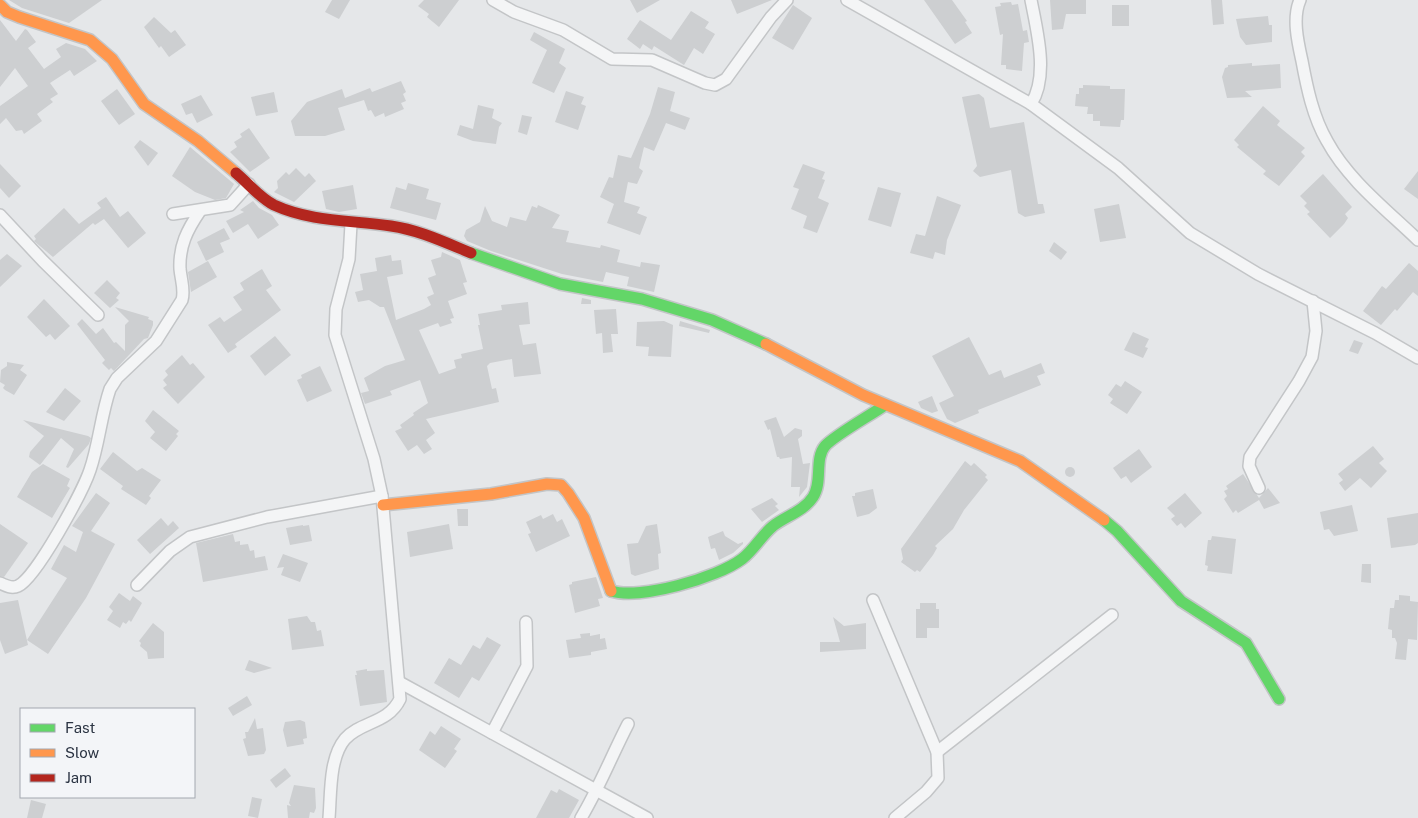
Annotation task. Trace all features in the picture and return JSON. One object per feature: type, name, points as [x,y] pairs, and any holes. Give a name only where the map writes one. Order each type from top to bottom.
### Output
[{"type":"street","points":[[493,0],[514,12],[563,30],[612,59],[652,60],[715,85],[731,74],[771,17],[788,0]]},
{"type":"street","points":[[847,0],[1032,104],[1118,168],[1190,233],[1258,274],[1314,301],[1418,358]]},
{"type":"street","points":[[1031,0],[1037,26],[1040,70],[1036,96],[1032,104]]},
{"type":"street","points":[[1300,0],[1297,23],[1298,44],[1316,117],[1327,141],[1335,155],[1364,188],[1418,240]]},
{"type":"street","points":[[0,5],[7,12],[19,17],[90,40],[112,59],[144,104],[198,141],[272,204],[284,209],[350,224],[391,226],[422,233],[486,260],[560,284],[642,299],[712,320],[753,336],[885,405],[1020,461],[1088,507],[1118,531],[1181,601],[1246,643],[1279,699]]},
{"type":"street","points":[[172,214],[230,205],[249,184]]},
{"type":"street","points":[[0,583],[11,588],[19,586],[32,572],[63,524],[89,472],[110,389],[116,378],[156,341],[182,300],[184,293],[180,261],[182,241],[200,211]]},
{"type":"street","points":[[0,215],[98,315]]},
{"type":"street","points":[[329,818],[338,751],[345,740],[354,732],[395,709],[400,699],[382,501],[374,459],[335,335],[336,309],[349,259],[350,224]]},
{"type":"street","points":[[1259,488],[1249,466],[1250,457],[1299,381],[1312,357],[1316,331],[1314,301]]},
{"type":"street","points":[[138,585],[170,551],[190,537],[267,517],[382,501],[482,496],[548,484],[561,485],[572,497],[604,568],[610,591],[624,594],[655,591],[716,572],[747,555],[769,529],[814,495],[818,486],[821,453],[826,446],[885,405]]},
{"type":"street","points":[[873,600],[937,752],[938,778],[926,792],[895,818]]},
{"type":"street","points":[[937,752],[1112,615]]},
{"type":"street","points":[[492,733],[528,666],[526,622]]},
{"type":"street","points":[[399,682],[596,792],[647,818]]},
{"type":"street","points":[[581,818],[596,792],[608,762],[628,724]]},
{"type":"building","points":[[9,0],[102,0],[69,23],[22,8]]},
{"type":"building","points":[[332,0],[350,0],[339,19],[325,12]]},
{"type":"building","points":[[424,0],[459,0],[439,27],[427,17],[429,14],[418,6]]},
{"type":"building","points":[[630,0],[660,0],[637,13]]},
{"type":"building","points":[[731,0],[772,0],[737,14]]},
{"type":"building","points":[[924,0],[952,0],[967,21],[965,22],[972,33],[955,44]]},
{"type":"building","points":[[1050,0],[1086,0],[1086,14],[1066,14],[1063,29],[1052,30]]},
{"type":"building","points":[[1211,0],[1222,0],[1224,24],[1213,25]]},
{"type":"building","points":[[1011,2],[1012,5],[1018,4],[1023,31],[1027,30],[1029,42],[1024,43],[1022,71],[1006,69],[1006,65],[1001,65],[1003,34],[1000,35],[995,7],[1001,6],[1000,3]]},
{"type":"building","points":[[793,5],[812,18],[793,50],[772,38]]},
{"type":"building","points":[[1112,5],[1129,5],[1129,26],[1112,26]]},
{"type":"building","points":[[691,11],[709,22],[705,28],[715,34],[703,54],[694,48],[684,65],[654,46],[652,50],[643,44],[640,49],[627,39],[640,20],[671,40]]},
{"type":"building","points":[[1268,16],[1269,25],[1272,25],[1272,42],[1246,45],[1240,37],[1236,19]]},
{"type":"building","points":[[154,17],[171,33],[175,30],[186,45],[169,57],[161,46],[159,48],[144,27]]},
{"type":"building","points":[[0,20],[16,41],[25,29],[27,30],[36,42],[28,48],[44,69],[61,57],[56,49],[66,43],[85,49],[97,61],[74,76],[70,70],[50,83],[58,94],[50,99],[53,102],[37,114],[42,121],[24,134],[22,130],[16,131],[6,118],[0,124],[0,106],[28,86],[15,68],[0,87]]},
{"type":"building","points":[[534,32],[565,49],[559,63],[566,68],[554,93],[532,83],[547,50],[530,40]]},
{"type":"building","points":[[1252,63],[1252,66],[1280,64],[1281,88],[1245,91],[1252,97],[1227,98],[1222,77],[1225,68],[1228,65]]},
{"type":"building","points":[[401,81],[406,92],[403,94],[406,101],[401,103],[404,109],[385,117],[384,113],[375,117],[371,110],[368,111],[364,100],[338,108],[345,130],[325,136],[295,136],[291,121],[307,102],[342,89],[345,98],[370,88],[372,92]]},
{"type":"building","points":[[1083,85],[1110,86],[1110,89],[1125,89],[1124,120],[1121,120],[1120,127],[1100,126],[1100,121],[1093,121],[1093,114],[1087,114],[1088,107],[1075,106],[1076,94],[1079,94],[1079,88],[1083,88]]},
{"type":"building","points":[[658,87],[675,92],[670,111],[690,118],[685,130],[666,123],[654,151],[644,147],[639,168],[643,171],[637,184],[628,182],[624,202],[640,207],[637,213],[647,217],[640,235],[607,223],[614,204],[600,197],[609,177],[613,178],[618,155],[631,158],[650,114]]},
{"type":"building","points":[[117,89],[135,114],[119,125],[101,101]]},
{"type":"building","points":[[566,91],[584,97],[581,104],[586,106],[578,130],[555,122]]},
{"type":"building","points":[[274,92],[278,112],[256,116],[251,97]]},
{"type":"building","points":[[979,94],[984,98],[990,128],[1024,122],[1038,204],[1043,204],[1045,213],[1025,217],[1018,213],[1011,170],[980,177],[973,171],[977,166],[962,97]]},
{"type":"building","points":[[201,95],[213,115],[197,123],[192,113],[186,115],[181,104]]},
{"type":"building","points":[[478,105],[494,109],[492,118],[502,123],[499,127],[496,144],[473,141],[457,135],[460,125],[473,129]]},
{"type":"building","points":[[1263,106],[1280,121],[1277,125],[1305,148],[1301,152],[1305,156],[1279,186],[1263,174],[1266,171],[1237,147],[1239,145],[1234,140]]},
{"type":"building","points":[[522,115],[532,117],[527,135],[518,132]]},
{"type":"building","points":[[249,128],[270,158],[250,172],[230,152],[237,147],[234,142],[242,137],[240,134]]},
{"type":"building","points":[[140,140],[158,153],[148,166],[134,147]]},
{"type":"building","points":[[190,147],[234,184],[226,198],[215,200],[195,192],[172,176]]},
{"type":"building","points":[[0,164],[21,186],[9,198],[0,188]]},
{"type":"building","points":[[803,164],[825,172],[822,179],[825,180],[818,198],[829,203],[817,233],[803,228],[807,216],[791,209],[799,189],[793,187]]},
{"type":"building","points":[[296,168],[305,177],[309,173],[316,181],[294,202],[274,192],[278,188],[277,181],[286,172],[289,175]]},
{"type":"building","points":[[1418,171],[1418,199],[1404,189]]},
{"type":"building","points":[[1323,174],[1352,207],[1345,214],[1348,218],[1344,224],[1330,238],[1307,214],[1310,212],[1304,206],[1307,203],[1300,196]]},
{"type":"building","points":[[408,183],[429,189],[426,199],[441,203],[436,220],[390,208],[396,187],[406,190]]},
{"type":"building","points":[[353,185],[357,209],[339,212],[326,209],[322,191]]},
{"type":"building","points":[[878,187],[901,193],[891,227],[868,220]]},
{"type":"building","points":[[937,196],[961,205],[947,240],[945,255],[935,252],[933,259],[910,253],[916,234],[925,236]]},
{"type":"building","points":[[106,197],[120,217],[128,211],[146,233],[128,248],[104,219],[95,225],[93,223],[53,257],[34,241],[36,239],[34,236],[64,208],[79,224],[101,208],[97,203]]},
{"type":"building","points":[[253,201],[259,208],[272,215],[279,225],[258,239],[248,224],[233,233],[226,221],[244,212],[240,210]]},
{"type":"building","points":[[1119,204],[1126,238],[1100,242],[1094,209]]},
{"type":"building","points":[[538,205],[560,215],[552,228],[569,231],[566,242],[600,248],[601,245],[620,250],[617,262],[640,267],[641,262],[660,265],[654,292],[627,286],[629,277],[606,272],[603,282],[562,274],[491,251],[467,241],[464,236],[466,230],[480,222],[485,206],[492,221],[507,227],[510,217],[526,221],[532,206],[537,208]]},
{"type":"building","points":[[224,228],[230,239],[220,243],[224,252],[206,261],[197,242]]},
{"type":"building","points":[[1054,242],[1067,252],[1061,260],[1049,251]]},
{"type":"building","points":[[442,252],[460,260],[467,282],[463,283],[467,294],[448,301],[454,318],[450,319],[452,323],[440,327],[438,323],[419,330],[439,374],[456,368],[454,360],[462,358],[461,354],[483,349],[478,325],[480,325],[478,314],[502,310],[501,305],[528,302],[530,324],[519,325],[523,345],[536,343],[541,374],[514,377],[512,359],[490,363],[487,366],[492,389],[496,388],[499,402],[426,419],[435,433],[426,440],[432,449],[424,454],[417,445],[408,451],[395,431],[402,428],[400,425],[428,403],[420,380],[390,391],[392,395],[365,404],[361,393],[369,391],[364,378],[385,366],[405,360],[384,307],[380,307],[369,300],[358,302],[355,292],[363,290],[360,274],[377,271],[375,258],[391,255],[392,261],[401,260],[403,274],[387,277],[396,320],[424,309],[431,305],[427,297],[434,294],[428,278],[436,275],[431,260],[441,257]]},
{"type":"building","points":[[7,254],[22,266],[0,287],[0,260]]},
{"type":"building","points":[[208,261],[217,277],[191,292],[188,272]]},
{"type":"building","points":[[1409,263],[1418,271],[1418,296],[1413,292],[1397,311],[1395,309],[1381,325],[1363,311],[1382,286],[1386,289]]},
{"type":"building","points":[[262,269],[272,286],[266,290],[281,310],[235,344],[237,347],[228,353],[208,325],[220,317],[224,322],[242,310],[233,297],[244,290],[240,283]]},
{"type":"building","points":[[107,280],[120,293],[116,298],[119,300],[110,308],[94,293]]},
{"type":"building","points":[[582,298],[591,300],[591,304],[581,304]]},
{"type":"building","points":[[44,299],[70,326],[55,340],[50,334],[46,337],[27,317]]},
{"type":"building","points":[[115,307],[149,317],[148,319],[153,321],[153,325],[148,338],[144,339],[114,371],[111,368],[109,370],[102,363],[105,360],[77,324],[82,319],[96,334],[103,328],[114,343],[116,342],[125,351],[125,325],[129,321]]},
{"type":"building","points":[[616,309],[618,334],[611,334],[613,352],[603,353],[602,333],[596,334],[594,310]]},
{"type":"building","points":[[664,321],[673,325],[671,357],[648,356],[649,347],[636,346],[637,322]]},
{"type":"building","points":[[680,321],[710,330],[709,333],[679,326]]},
{"type":"building","points":[[1133,332],[1149,339],[1145,347],[1148,348],[1143,358],[1124,350]]},
{"type":"building","points":[[275,336],[291,355],[265,376],[250,356]]},
{"type":"building","points":[[969,337],[989,375],[1001,370],[1004,378],[1041,363],[1045,373],[1037,376],[1041,385],[978,410],[979,413],[955,423],[947,419],[939,403],[954,396],[932,356]]},
{"type":"building","points":[[1354,340],[1363,343],[1358,354],[1349,351]]},
{"type":"building","points":[[182,355],[190,365],[193,363],[205,377],[178,404],[163,388],[167,385],[163,380],[168,375],[165,371]]},
{"type":"building","points":[[7,362],[24,365],[20,370],[27,375],[14,395],[5,390],[3,388],[5,385],[0,382],[1,370],[7,366]]},
{"type":"building","points":[[320,366],[332,391],[307,402],[297,380],[302,378],[301,375]]},
{"type":"building","points":[[1125,381],[1142,392],[1127,414],[1110,403],[1113,399],[1108,395],[1116,384],[1121,387]]},
{"type":"building","points":[[65,388],[81,401],[64,421],[46,412]]},
{"type":"building","points":[[932,396],[938,411],[932,413],[921,408],[918,402]]},
{"type":"building","points":[[153,410],[179,431],[176,434],[178,436],[166,451],[150,438],[155,432],[145,421]]},
{"type":"building","points":[[776,417],[784,437],[795,428],[802,430],[802,436],[798,439],[803,464],[810,463],[807,487],[799,497],[800,487],[791,487],[792,457],[780,459],[777,457],[770,429],[768,430],[764,421]]},
{"type":"building","points":[[23,420],[91,438],[89,444],[68,468],[66,467],[74,449],[61,438],[40,465],[29,457],[30,452],[44,436]]},
{"type":"building","points":[[1373,446],[1384,459],[1379,463],[1387,471],[1371,488],[1360,478],[1345,491],[1339,483],[1343,480],[1338,474]]},
{"type":"building","points":[[1139,449],[1152,467],[1131,483],[1126,476],[1121,479],[1113,468]]},
{"type":"building","points":[[113,452],[137,471],[142,468],[161,480],[149,496],[151,498],[146,505],[121,489],[123,486],[100,469]]},
{"type":"building","points":[[965,461],[971,466],[974,463],[987,475],[985,477],[988,480],[964,510],[953,529],[935,546],[937,548],[933,555],[920,572],[917,570],[915,572],[901,562],[903,559],[901,549]]},
{"type":"building","points":[[43,464],[70,479],[67,486],[70,488],[52,518],[17,497],[32,472]]},
{"type":"building","points":[[1068,467],[1072,467],[1075,472],[1074,476],[1068,477],[1065,474],[1065,470]]},
{"type":"building","points":[[1243,474],[1259,498],[1268,488],[1280,503],[1264,509],[1259,500],[1238,513],[1236,510],[1233,513],[1224,499],[1227,496],[1224,491],[1228,489],[1226,486]]},
{"type":"building","points":[[873,489],[877,508],[869,514],[857,517],[852,496],[855,496],[855,493]]},
{"type":"building","points":[[96,493],[110,503],[91,531],[115,544],[86,598],[48,654],[27,640],[67,578],[51,569],[64,545],[76,552],[83,532],[72,526]]},
{"type":"building","points":[[1185,493],[1202,513],[1185,528],[1181,523],[1177,526],[1171,519],[1175,516],[1167,508]]},
{"type":"building","points":[[772,498],[778,504],[775,506],[779,510],[762,522],[751,509]]},
{"type":"building","points":[[1352,505],[1358,531],[1334,536],[1329,529],[1324,530],[1320,512]]},
{"type":"building","points":[[457,509],[468,509],[468,526],[458,526]]},
{"type":"building","points":[[1418,513],[1418,543],[1391,548],[1387,518]]},
{"type":"building","points":[[553,514],[557,522],[562,519],[570,536],[536,552],[528,534],[531,533],[526,522],[541,515],[543,519]]},
{"type":"building","points":[[161,518],[168,526],[173,521],[179,528],[150,554],[137,540]]},
{"type":"building","points":[[0,524],[28,543],[4,577],[0,576]]},
{"type":"building","points":[[449,524],[453,549],[410,557],[407,532]]},
{"type":"building","points":[[657,524],[661,553],[658,554],[659,569],[635,576],[631,574],[627,544],[638,543],[646,526]]},
{"type":"building","points":[[309,525],[312,541],[290,545],[286,528]]},
{"type":"building","points":[[723,531],[725,536],[738,544],[743,542],[743,544],[733,553],[719,560],[715,548],[711,549],[708,537]]},
{"type":"building","points":[[233,534],[235,542],[240,541],[240,545],[248,544],[250,551],[254,550],[255,558],[265,556],[268,570],[203,582],[196,543]]},
{"type":"building","points":[[1212,536],[1236,539],[1232,574],[1207,571],[1208,566],[1205,565],[1208,540],[1211,540]]},
{"type":"building","points":[[283,554],[308,563],[300,582],[281,575],[284,567],[277,568]]},
{"type":"building","points":[[1362,564],[1371,564],[1371,583],[1361,582]]},
{"type":"building","points":[[596,577],[603,598],[598,599],[600,606],[575,613],[569,585],[572,582]]},
{"type":"building","points":[[119,593],[130,601],[133,596],[142,603],[131,622],[129,620],[126,624],[123,622],[120,628],[107,620],[113,611],[109,607]]},
{"type":"building","points":[[1399,595],[1410,596],[1410,601],[1418,602],[1417,640],[1408,639],[1406,660],[1395,659],[1397,643],[1395,638],[1392,638],[1392,630],[1388,629],[1390,608],[1394,608],[1395,600],[1399,600]]},
{"type":"building","points":[[18,600],[28,645],[5,654],[0,640],[0,603]]},
{"type":"building","points":[[920,603],[936,603],[936,609],[939,609],[939,628],[927,628],[927,638],[916,638],[916,609],[920,609]]},
{"type":"building","points":[[307,616],[311,622],[315,622],[317,631],[321,630],[324,646],[292,650],[288,619]]},
{"type":"building","points":[[833,617],[844,626],[866,623],[866,649],[820,652],[820,642],[840,642]]},
{"type":"building","points":[[153,623],[164,632],[164,658],[148,659],[147,652],[140,646],[141,643],[139,641]]},
{"type":"building","points":[[590,633],[590,636],[600,634],[600,639],[605,638],[607,649],[591,652],[591,655],[569,658],[566,640],[581,638],[580,634]]},
{"type":"building","points":[[487,637],[501,645],[479,681],[472,677],[459,698],[434,683],[449,658],[461,665],[473,645],[480,649]]},
{"type":"building","points":[[249,660],[272,668],[254,673],[245,670]]},
{"type":"building","points":[[367,669],[367,671],[384,670],[387,702],[360,706],[355,675],[357,675],[356,671]]},
{"type":"building","points":[[247,696],[252,705],[233,716],[228,708]]},
{"type":"building","points":[[255,718],[257,729],[263,728],[266,750],[264,754],[248,756],[243,739],[246,738],[245,732],[248,732]]},
{"type":"building","points":[[300,720],[305,722],[307,738],[303,739],[304,744],[287,747],[283,730],[285,722]]},
{"type":"building","points":[[441,726],[461,739],[454,749],[457,751],[445,768],[419,750],[430,731],[435,735]]},
{"type":"building","points":[[285,768],[291,776],[276,788],[270,780]]},
{"type":"building","points":[[294,785],[315,788],[316,808],[314,813],[310,812],[309,818],[288,818],[287,805],[291,806],[289,803]]},
{"type":"building","points":[[559,789],[579,800],[569,818],[536,818],[551,790],[557,793]]},
{"type":"building","points":[[252,797],[262,799],[258,818],[248,816]]},
{"type":"building","points":[[31,800],[46,804],[42,818],[27,818]]},
{"type":"traffic: fast","points":[[471,253],[560,284],[642,299],[712,320],[766,344]]},
{"type":"traffic: fast","points":[[611,591],[624,593],[640,592],[678,586],[715,573],[742,559],[773,526],[800,510],[813,497],[818,485],[820,457],[825,446],[885,405]]},
{"type":"traffic: fast","points":[[1104,520],[1117,531],[1181,601],[1246,643],[1279,699]]},
{"type":"traffic: slow","points":[[0,5],[7,12],[19,17],[90,40],[112,59],[144,104],[198,141],[236,173]]},
{"type":"traffic: slow","points":[[766,344],[863,395],[1020,461],[1104,520]]},
{"type":"traffic: slow","points":[[383,505],[491,494],[547,484],[561,485],[584,518],[611,591]]},
{"type":"traffic: jam","points":[[236,173],[264,198],[288,211],[317,218],[412,230],[471,253]]}]
